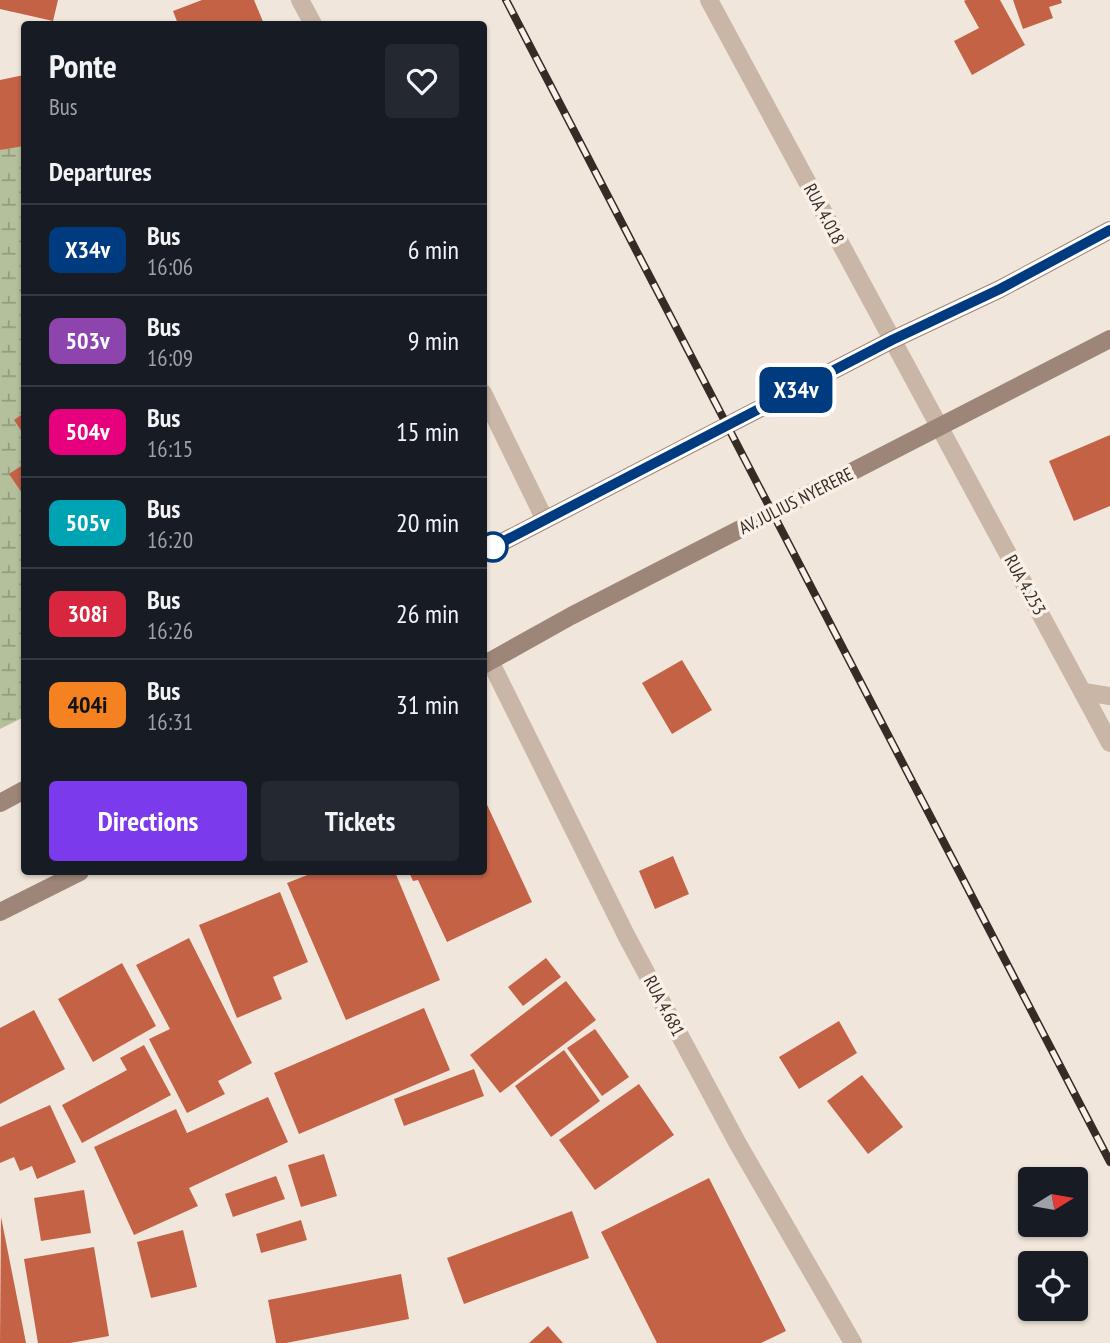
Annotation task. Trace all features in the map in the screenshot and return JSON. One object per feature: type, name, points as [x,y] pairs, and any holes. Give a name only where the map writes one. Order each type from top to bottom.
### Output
[{"type":"main road","points":[[487,550],[892,340],[1000,289],[1110,230]]},
{"type":"main road","name":"AV. JULIUS NYERERE","points":[[487,663],[572,616],[1110,339]]},
{"type":"main road","points":[[0,803],[21,792]]},
{"type":"main road","points":[[0,912],[73,875]]},
{"type":"street","points":[[300,0],[311,21]]},
{"type":"street","name":"RUA 4.018","points":[[709,0],[939,427]]},
{"type":"street","points":[[487,401],[545,520]]},
{"type":"street","name":"RUA 4.253","points":[[939,427],[1110,743]]},
{"type":"street","name":"RUA 4.681","points":[[487,663],[738,1144],[853,1343]]},
{"type":"street","points":[[1084,692],[1110,696]]},
{"type":"green space","points":[[0,109],[21,126],[21,718],[0,729]]},
{"type":"building","points":[[0,0],[58,0],[53,21],[0,9]]},
{"type":"building","points":[[202,0],[254,0],[263,21],[177,21],[173,11]]},
{"type":"building","points":[[1000,0],[1025,45],[972,75],[954,41],[979,28],[964,1]]},
{"type":"building","points":[[1013,0],[1061,0],[1062,3],[1049,7],[1053,18],[1023,29]]},
{"type":"building","points":[[21,76],[21,146],[0,150],[0,80]]},
{"type":"building","points":[[21,415],[21,430],[14,420]]},
{"type":"building","points":[[1110,435],[1110,506],[1074,521],[1049,461]]},
{"type":"building","points":[[21,466],[21,492],[9,474]]},
{"type":"building","points":[[682,660],[712,710],[672,734],[642,683]]},
{"type":"building","points":[[487,805],[532,902],[447,942],[418,880],[413,881],[410,875],[487,875]]},
{"type":"building","points":[[673,856],[689,894],[655,909],[639,871]]},
{"type":"building","points":[[307,875],[396,875],[440,980],[346,1020],[287,883]]},
{"type":"building","points":[[280,892],[308,962],[273,977],[282,999],[237,1018],[199,925]]},
{"type":"building","points":[[189,938],[252,1063],[218,1081],[225,1094],[187,1113],[149,1039],[170,1029],[136,965]]},
{"type":"building","points":[[546,958],[561,977],[523,1006],[508,987]]},
{"type":"building","points":[[122,963],[156,1026],[93,1062],[58,999]]},
{"type":"building","points":[[566,981],[596,1020],[500,1093],[470,1055]]},
{"type":"building","points":[[424,1008],[450,1070],[299,1134],[274,1073]]},
{"type":"building","points":[[34,1010],[65,1069],[0,1104],[0,1028]]},
{"type":"building","points":[[839,1021],[857,1053],[799,1089],[779,1057]]},
{"type":"building","points":[[595,1029],[629,1077],[602,1096],[567,1048]]},
{"type":"building","points":[[144,1045],[171,1095],[82,1143],[62,1105],[127,1070],[120,1058]]},
{"type":"building","points":[[564,1050],[600,1101],[551,1137],[515,1086]]},
{"type":"building","points":[[474,1069],[484,1096],[404,1126],[394,1099]]},
{"type":"building","points":[[862,1075],[903,1127],[868,1154],[827,1101]]},
{"type":"building","points":[[639,1084],[674,1135],[595,1190],[559,1140]]},
{"type":"building","points":[[268,1097],[288,1142],[189,1188],[198,1206],[134,1235],[94,1147],[176,1109],[187,1133]]},
{"type":"building","points":[[50,1105],[76,1162],[37,1179],[32,1166],[20,1171],[14,1157],[0,1163],[0,1127]]},
{"type":"building","points":[[324,1154],[337,1196],[301,1207],[288,1165]]},
{"type":"building","points":[[276,1176],[285,1199],[233,1217],[225,1194]]},
{"type":"building","points":[[709,1178],[786,1331],[761,1343],[657,1343],[601,1232]]},
{"type":"building","points":[[84,1190],[91,1233],[41,1241],[34,1198]]},
{"type":"building","points":[[572,1211],[589,1258],[464,1304],[447,1258]]},
{"type":"building","points":[[1,1217],[26,1343],[0,1343]]},
{"type":"building","points":[[301,1220],[307,1240],[261,1253],[256,1234]]},
{"type":"building","points":[[183,1230],[197,1287],[151,1298],[137,1242]]},
{"type":"building","points":[[94,1247],[109,1336],[70,1343],[38,1343],[24,1259]]},
{"type":"building","points":[[401,1274],[409,1319],[276,1343],[268,1300]]},
{"type":"building","points":[[548,1326],[563,1343],[529,1343]]},
{"type":"railway","points":[[506,0],[1110,1162]]},
{"type":"bus line","name":"X34v","points":[[487,550],[892,340],[1000,289],[1110,230]]}]
